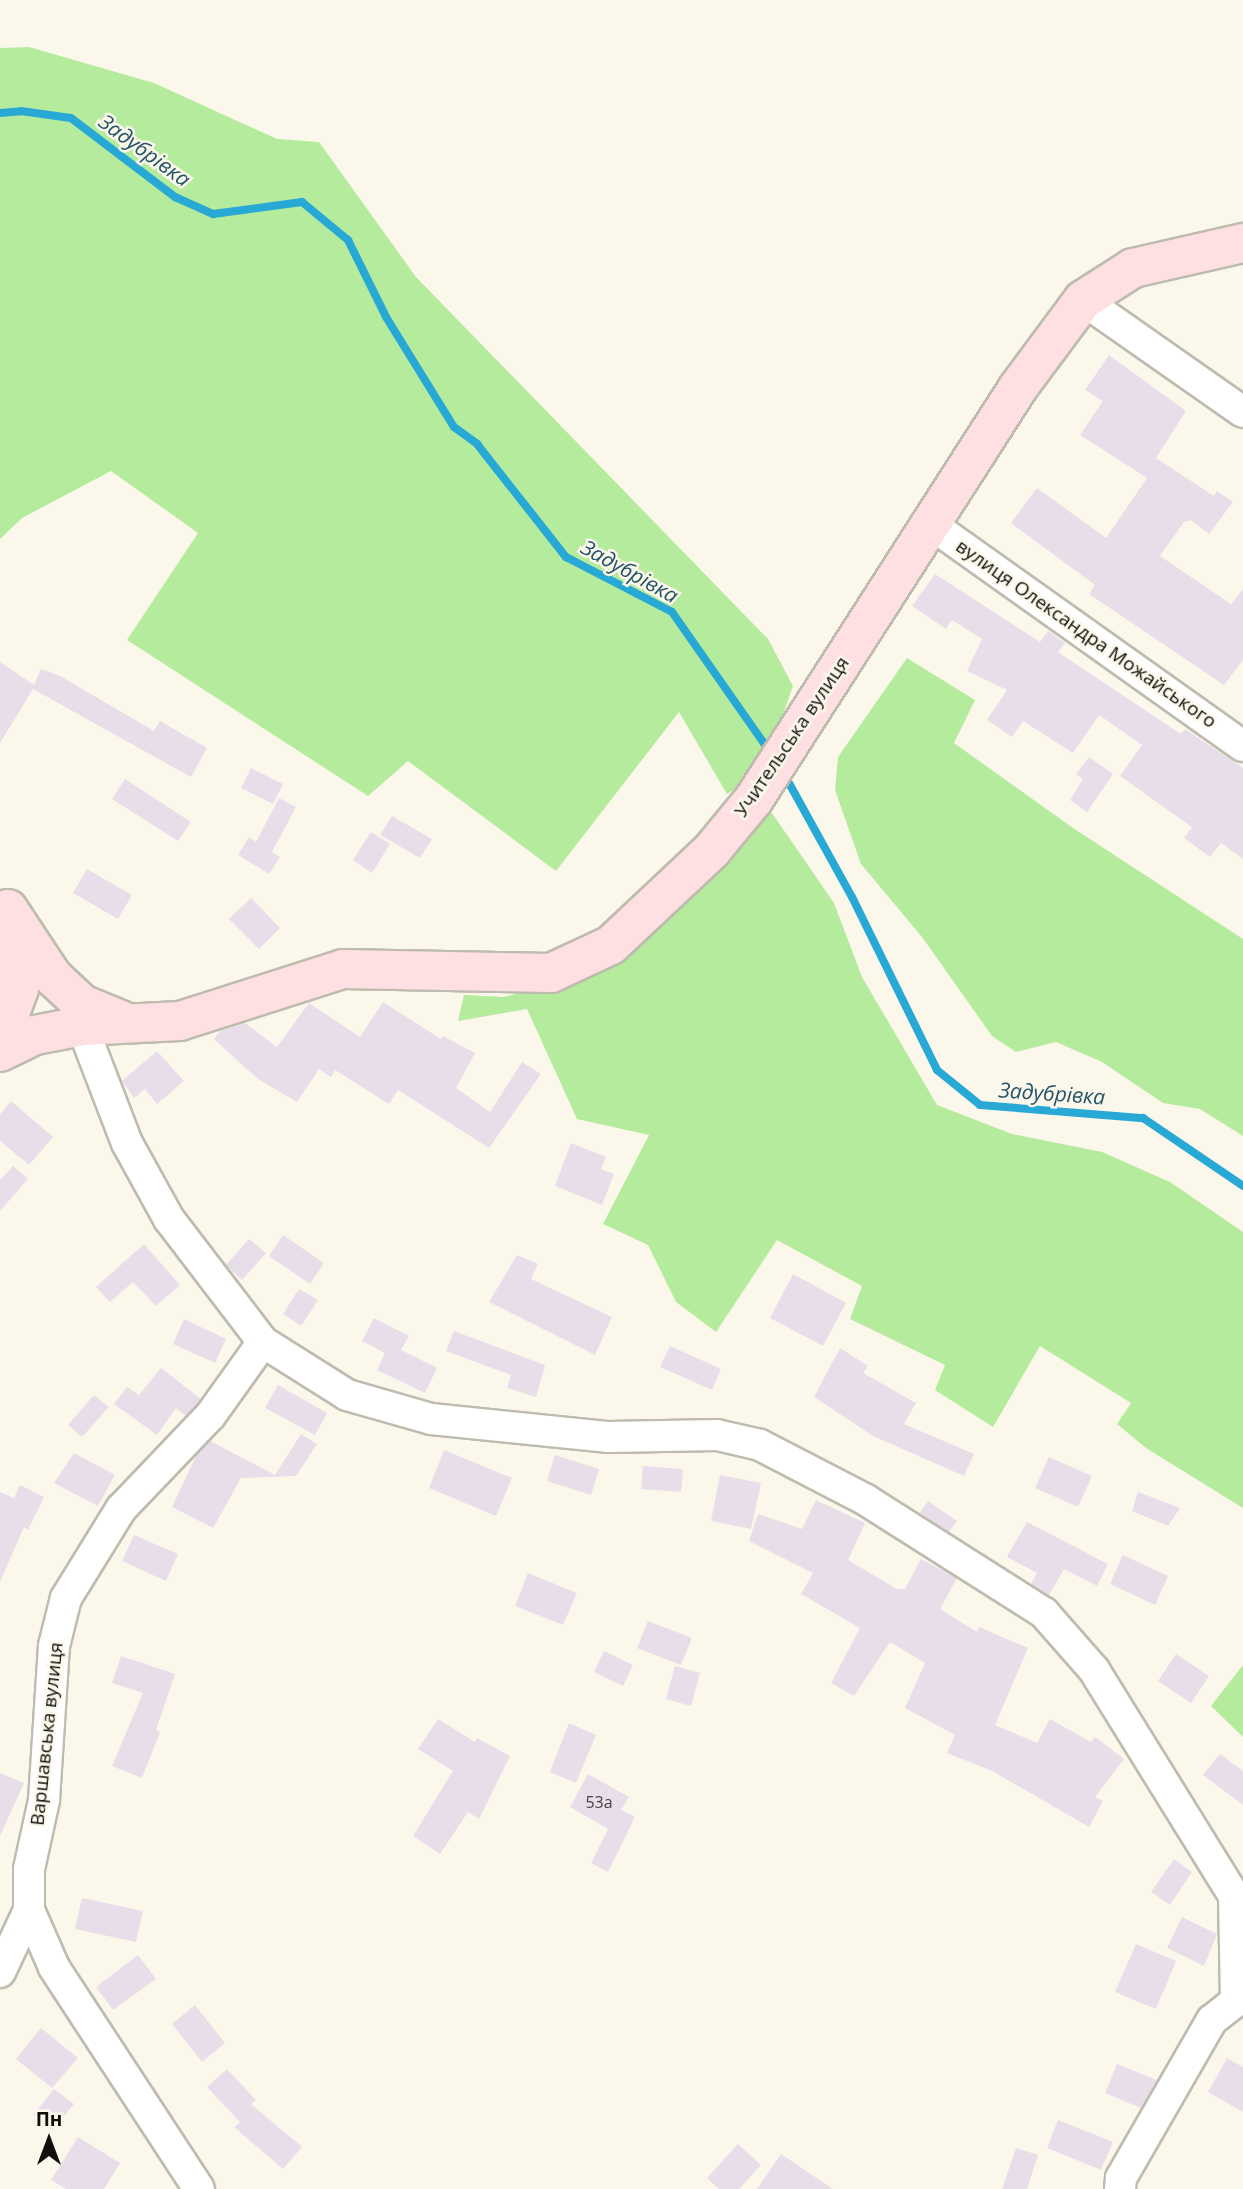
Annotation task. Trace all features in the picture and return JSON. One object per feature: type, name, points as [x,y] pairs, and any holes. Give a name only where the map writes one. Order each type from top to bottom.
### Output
[{"type":"main road","name":"Учительська вулиця","points":[[0,1052],[35,1035],[82,1026],[180,1021],[343,969],[515,975],[562,969],[611,945],[712,850],[754,799],[1017,388],[1083,300],[1133,268],[1243,243]]},
{"type":"main road","points":[[4,903],[53,977],[82,1004],[129,1024]]},
{"type":"main road","points":[[0,1040],[19,989],[19,956],[4,903]]},
{"type":"street","points":[[1083,300],[1243,412]]},
{"type":"street","name":"вулиця Олександра Можайського","points":[[929,523],[1243,746]]},
{"type":"street","points":[[82,1026],[128,1143],[169,1219],[263,1342],[347,1395],[431,1419],[609,1437],[717,1435],[760,1445],[866,1500],[1044,1613],[1094,1670],[1234,1896],[1240,2004],[1212,2020],[1121,2178],[1119,2189]]},
{"type":"street","name":"Варшавська вулиця","points":[[199,2189],[54,1967],[29,1910],[29,1869],[44,1800],[54,1646],[66,1598],[121,1509],[210,1416],[263,1342]]},
{"type":"street","points":[[0,1972],[29,1910]]},
{"type":"green space","points":[[29,47],[154,83],[277,139],[319,142],[416,277],[768,639],[793,686],[778,729],[754,776],[727,794],[679,712],[556,871],[408,761],[368,796],[127,640],[198,533],[111,471],[22,518],[0,539],[0,48]]},
{"type":"green space","points":[[907,658],[975,700],[954,743],[1073,828],[1243,939],[1243,1136],[1200,1109],[1163,1103],[1102,1062],[1056,1042],[1016,1052],[992,1036],[922,937],[861,864],[835,790],[838,757]]},
{"type":"green space","points":[[763,800],[834,903],[862,977],[937,1105],[1012,1134],[1102,1152],[1170,1182],[1243,1232],[1243,1508],[1146,1448],[1117,1424],[1131,1403],[1040,1346],[993,1427],[935,1390],[945,1365],[850,1319],[862,1286],[777,1240],[716,1332],[676,1302],[648,1245],[603,1224],[649,1135],[577,1119],[527,1009],[458,1021],[464,995],[504,997],[552,985]]},
{"type":"green space","points":[[1243,1665],[1243,1737],[1211,1706]]},
{"type":"building","points":[[1109,355],[1186,411],[1156,458],[1214,496],[1217,491],[1233,502],[1209,534],[1191,520],[1184,522],[1160,556],[1231,604],[1243,589],[1243,660],[1224,685],[1089,594],[1095,585],[1011,523],[1037,488],[1106,538],[1147,478],[1080,435],[1103,401],[1085,390]]},
{"type":"building","points":[[935,574],[1040,642],[1048,631],[1065,643],[1058,652],[1181,734],[1185,729],[1243,768],[1243,859],[1221,843],[1210,857],[1184,838],[1192,827],[1120,776],[1142,745],[1099,715],[1073,753],[1023,721],[1012,737],[987,720],[1007,690],[967,671],[982,639],[952,620],[946,629],[912,606]]},
{"type":"building","points":[[0,662],[34,685],[41,669],[60,676],[154,731],[160,721],[207,748],[191,777],[33,689],[0,743]]},
{"type":"building","points":[[1089,757],[1113,774],[1087,812],[1070,800],[1083,779],[1076,774]]},
{"type":"building","points":[[251,768],[283,784],[273,804],[241,788]]},
{"type":"building","points":[[125,779],[191,822],[178,841],[112,799]]},
{"type":"building","points":[[279,798],[296,807],[272,852],[280,857],[269,874],[238,855],[249,837],[256,842]]},
{"type":"building","points":[[392,816],[432,839],[420,858],[380,835]]},
{"type":"building","points":[[371,832],[390,844],[372,873],[353,860]]},
{"type":"building","points":[[87,869],[132,895],[118,919],[73,893]]},
{"type":"building","points":[[251,898],[280,928],[259,949],[229,919]]},
{"type":"building","points":[[383,1002],[441,1039],[443,1036],[475,1053],[456,1088],[490,1112],[522,1062],[541,1074],[489,1148],[398,1090],[389,1104],[335,1070],[331,1077],[319,1069],[297,1102],[258,1079],[214,1039],[220,1031],[245,1023],[277,1047],[309,1003],[360,1037]]},
{"type":"building","points":[[157,1051],[184,1081],[157,1104],[145,1089],[134,1098],[122,1081]]},
{"type":"building","points":[[11,1101],[53,1137],[29,1165],[0,1141],[0,1114]]},
{"type":"building","points":[[571,1143],[606,1157],[601,1169],[614,1174],[602,1205],[555,1186]]},
{"type":"building","points":[[13,1166],[28,1179],[0,1211],[0,1180]]},
{"type":"building","points":[[283,1235],[324,1263],[310,1284],[269,1256]]},
{"type":"building","points":[[249,1239],[266,1253],[242,1280],[226,1265]]},
{"type":"building","points":[[144,1244],[180,1285],[156,1306],[133,1282],[110,1302],[96,1287]]},
{"type":"building","points":[[517,1255],[538,1264],[531,1279],[612,1317],[595,1355],[489,1302]]},
{"type":"building","points":[[793,1274],[846,1303],[823,1346],[770,1318]]},
{"type":"building","points":[[299,1289],[318,1300],[301,1326],[283,1314]]},
{"type":"building","points":[[374,1318],[409,1336],[401,1350],[437,1368],[425,1393],[377,1370],[385,1353],[362,1341]]},
{"type":"building","points":[[184,1319],[226,1339],[215,1363],[173,1344]]},
{"type":"building","points":[[454,1331],[545,1365],[536,1397],[507,1388],[511,1375],[446,1351]]},
{"type":"building","points":[[670,1346],[721,1369],[712,1390],[660,1367]]},
{"type":"building","points":[[840,1348],[868,1366],[863,1373],[916,1403],[904,1424],[974,1454],[964,1476],[873,1436],[814,1397]]},
{"type":"building","points":[[161,1368],[201,1399],[186,1416],[176,1408],[157,1435],[114,1404],[127,1387],[139,1395]]},
{"type":"building","points":[[278,1385],[327,1413],[315,1435],[265,1408]]},
{"type":"building","points":[[94,1395],[109,1407],[82,1437],[68,1425]]},
{"type":"building","points":[[301,1434],[317,1444],[296,1476],[241,1478],[213,1528],[172,1507],[196,1456],[210,1441],[275,1475]]},
{"type":"building","points":[[444,1450],[512,1478],[496,1516],[429,1488]]},
{"type":"building","points":[[74,1453],[115,1475],[98,1506],[54,1483]]},
{"type":"building","points":[[555,1455],[599,1469],[591,1495],[547,1481]]},
{"type":"building","points":[[1049,1457],[1092,1476],[1078,1507],[1035,1488]]},
{"type":"building","points":[[643,1466],[683,1469],[681,1492],[641,1489]]},
{"type":"building","points":[[720,1475],[761,1483],[751,1529],[711,1521]]},
{"type":"building","points":[[20,1485],[44,1497],[28,1530],[24,1527],[0,1582],[0,1492],[14,1498]]},
{"type":"building","points":[[1138,1492],[1180,1508],[1168,1526],[1132,1511]]},
{"type":"building","points":[[816,1500],[865,1523],[848,1560],[897,1589],[905,1589],[921,1559],[957,1578],[940,1609],[977,1632],[979,1627],[1028,1648],[995,1725],[1037,1743],[1050,1719],[1091,1742],[1095,1737],[1124,1759],[1095,1797],[1103,1801],[1089,1827],[992,1771],[947,1753],[955,1735],[905,1708],[925,1663],[890,1642],[854,1696],[831,1683],[860,1628],[801,1594],[813,1573],[749,1541],[758,1514],[802,1529]]},
{"type":"building","points":[[928,1501],[957,1521],[949,1532],[920,1513]]},
{"type":"building","points":[[1027,1522],[1108,1564],[1097,1586],[1064,1569],[1049,1595],[1031,1584],[1037,1573],[1007,1557]]},
{"type":"building","points":[[134,1535],[178,1554],[166,1581],[122,1561]]},
{"type":"building","points":[[1123,1555],[1168,1576],[1155,1605],[1110,1584]]},
{"type":"building","points":[[528,1573],[577,1593],[563,1625],[515,1606]]},
{"type":"building","points":[[648,1621],[692,1638],[681,1665],[637,1648]]},
{"type":"building","points":[[604,1651],[633,1665],[623,1686],[594,1672]]},
{"type":"building","points":[[1176,1654],[1209,1676],[1191,1703],[1158,1681]]},
{"type":"building","points":[[121,1656],[175,1674],[156,1730],[160,1732],[142,1778],[112,1766],[143,1693],[112,1683]]},
{"type":"building","points":[[675,1666],[700,1673],[691,1706],[666,1699]]},
{"type":"building","points":[[438,1719],[475,1742],[477,1738],[510,1756],[479,1819],[468,1812],[440,1854],[413,1836],[453,1771],[418,1749]]},
{"type":"building","points":[[569,1723],[596,1735],[576,1783],[550,1772]]},
{"type":"building","points":[[1220,1754],[1243,1771],[1243,1805],[1203,1775]]},
{"type":"building","points":[[0,1773],[24,1783],[0,1836]]},
{"type":"building","points":[[588,1774],[629,1797],[621,1810],[635,1817],[608,1872],[591,1863],[608,1829],[570,1807]]},
{"type":"building","points":[[1174,1859],[1192,1872],[1170,1905],[1151,1892]]},
{"type":"building","points":[[82,1898],[143,1911],[136,1942],[75,1929]]},
{"type":"building","points":[[1182,1917],[1217,1934],[1204,1966],[1167,1948]]},
{"type":"building","points":[[1136,1944],[1176,1961],[1156,2009],[1115,1992]]},
{"type":"building","points":[[138,1955],[156,1979],[113,2010],[96,1987]]},
{"type":"building","points":[[195,2005],[225,2043],[202,2062],[172,2024]]},
{"type":"building","points":[[41,2028],[78,2058],[52,2088],[16,2059]]},
{"type":"building","points":[[1227,2058],[1243,2067],[1243,2112],[1208,2092]]},
{"type":"building","points":[[1117,2064],[1157,2080],[1141,2108],[1105,2093]]},
{"type":"building","points":[[227,2069],[256,2100],[251,2104],[302,2147],[283,2169],[234,2127],[240,2122],[207,2087]]},
{"type":"building","points":[[54,2089],[74,2104],[53,2130],[33,2115]]},
{"type":"building","points":[[1058,2120],[1113,2142],[1101,2170],[1047,2148]]},
{"type":"building","points":[[78,2137],[120,2163],[104,2189],[66,2189],[51,2180]]},
{"type":"building","points":[[738,2144],[761,2165],[739,2189],[719,2189],[707,2178]]},
{"type":"building","points":[[1016,2148],[1038,2155],[1027,2189],[1002,2189]]},
{"type":"building","points":[[781,2154],[833,2189],[757,2189]]},
{"type":"waterway","name":"Задубрівка","points":[[0,113],[21,111],[71,118],[175,197],[213,214],[302,202],[348,240],[386,317],[454,427],[477,444],[566,557],[672,612],[770,752]]},
{"type":"waterway","name":"Задубрівка","points":[[784,774],[852,897],[937,1070],[980,1105],[1143,1118],[1243,1186]]}]
